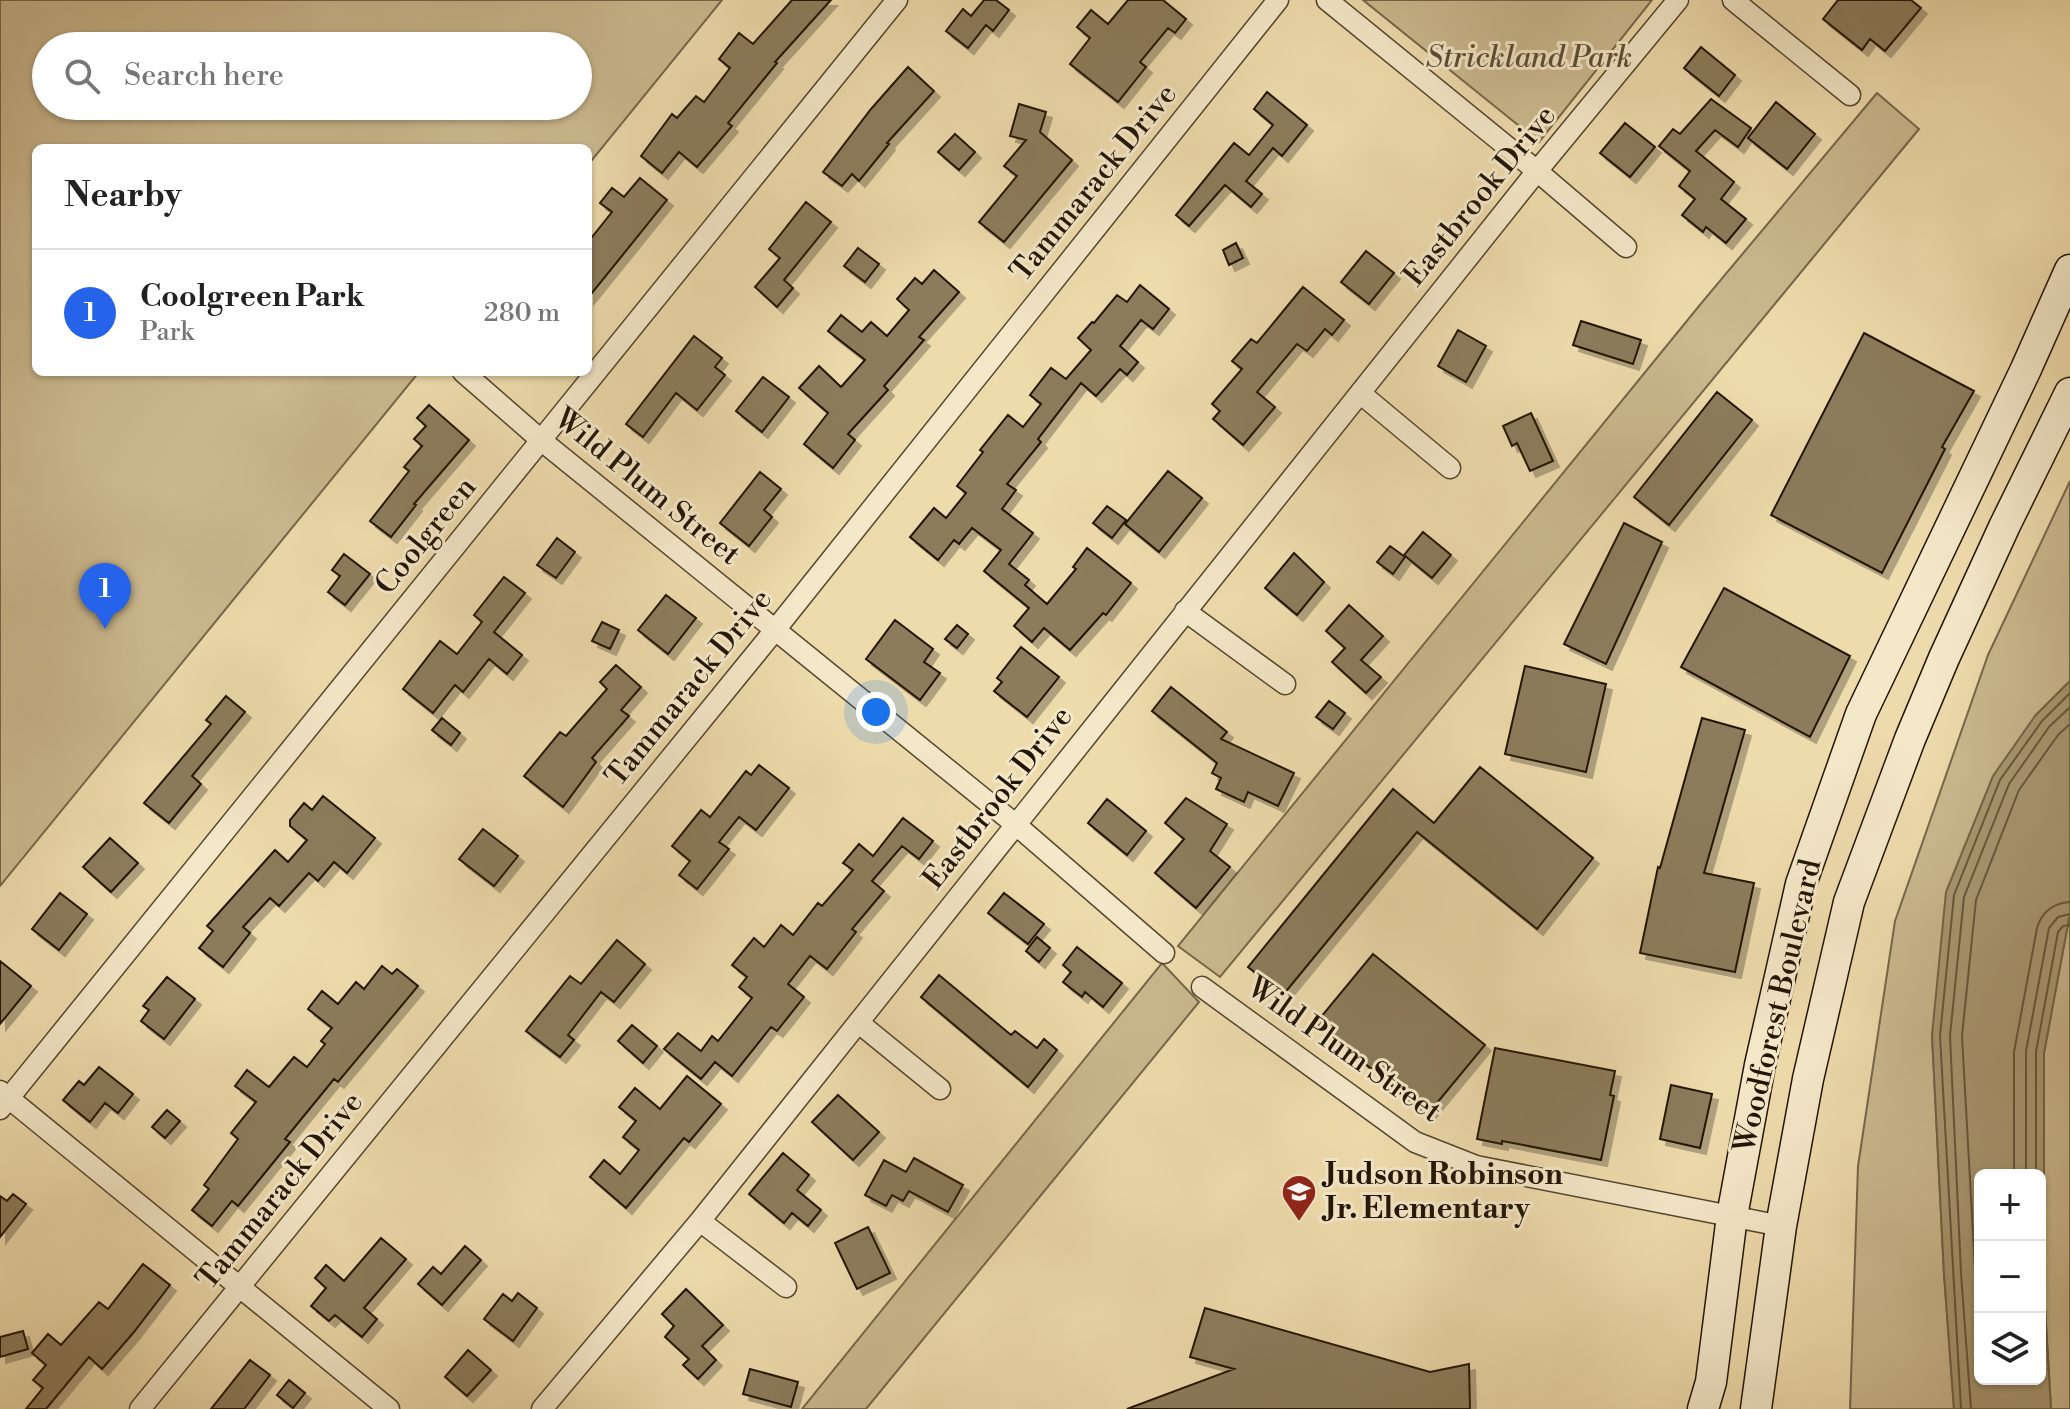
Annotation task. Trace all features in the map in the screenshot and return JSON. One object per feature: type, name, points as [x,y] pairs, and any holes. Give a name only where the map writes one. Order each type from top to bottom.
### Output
[{"type":"main road","name":"Woodforest Boulevard","points":[[1703,1409],[1711,1382],[1732,1216],[1760,1065],[1801,884],[1861,714],[2070,270]]},
{"type":"main road","name":"Woodforest Boulevard","points":[[1756,1409],[1781,1226],[1808,1079],[1849,902],[1944,658],[2070,393]]},
{"type":"main road","points":[[1899,634],[1944,658]]},
{"type":"street","name":"Coolgreen","points":[[3,1099],[542,441],[897,0]]},
{"type":"street","name":"Tammarack Drive","points":[[140,1409],[775,630],[1278,0]]},
{"type":"street","points":[[1327,0],[1626,247]]},
{"type":"street","name":"Eastbrook Drive","points":[[542,1409],[700,1221],[1537,171],[1678,0]]},
{"type":"street","points":[[1733,0],[1850,95]]},
{"type":"street","name":"Wild Plum Street","points":[[468,376],[542,441],[1015,824],[1164,953]]},
{"type":"street","points":[[1360,393],[1450,468]]},
{"type":"street","points":[[1185,611],[1285,684]]},
{"type":"street","name":"Wild Plum Street","points":[[1202,987],[1415,1142],[1476,1166],[1781,1226]]},
{"type":"street","points":[[859,1023],[940,1089]]},
{"type":"street","points":[[3,1099],[389,1409]]},
{"type":"street","points":[[700,1221],[786,1287]]},
{"type":"green space","points":[[0,0],[722,0],[592,160],[592,144],[32,144],[32,376],[416,376],[0,886]]},
{"type":"green space","name":"Strickland Park","points":[[1363,0],[1652,0],[1539,142]]},
{"type":"green space","points":[[1877,93],[1919,129],[1220,977],[1178,946],[1699,306]]},
{"type":"green space","points":[[2070,481],[2070,681],[2035,716],[1932,1035],[1954,1409],[1850,1409],[1858,1166],[1895,921],[1988,655]]},
{"type":"green space","points":[[2070,913],[2070,1409],[2051,1409],[2046,1325],[2044,1053]]},
{"type":"green space","points":[[1162,963],[1199,1002],[866,1409],[802,1409]]},
{"type":"water","points":[[2070,681],[2070,913],[2044,1053],[2044,1169],[1974,1169],[1974,1385],[2046,1385],[2046,1325],[2051,1409],[1954,1409],[1932,1035],[1946,892],[1993,776],[2035,716]]},
{"type":"building","points":[[792,0],[831,0],[775,62],[728,123],[732,126],[697,167],[679,152],[662,173],[641,156],[672,114],[677,118],[696,96],[704,102],[730,68],[719,59],[739,33],[753,44]]},
{"type":"building","points":[[984,0],[996,0],[1009,10],[993,31],[986,25],[968,48],[946,31],[963,9],[971,16]]},
{"type":"building","points":[[1128,0],[1163,0],[1186,19],[1175,33],[1168,28],[1140,62],[1146,67],[1118,102],[1070,64],[1090,38],[1077,27],[1091,10],[1108,24]]},
{"type":"building","points":[[1838,0],[1911,0],[1921,8],[1885,51],[1870,39],[1862,50],[1823,19]]},
{"type":"building","points":[[1701,47],[1735,75],[1719,96],[1684,68]]},
{"type":"building","points":[[908,67],[934,91],[887,143],[859,181],[852,174],[842,186],[823,172]]},
{"type":"building","points":[[1267,92],[1307,125],[1282,156],[1273,148],[1246,181],[1262,194],[1251,207],[1225,185],[1189,226],[1176,215],[1234,143],[1249,155],[1273,125],[1254,109]]},
{"type":"building","points":[[1711,99],[1751,128],[1738,147],[1715,130],[1696,151],[1734,182],[1721,199],[1746,219],[1726,243],[1706,227],[1703,232],[1682,215],[1695,199],[1679,186],[1690,171],[1659,146],[1673,129],[1680,134]]},
{"type":"building","points":[[1776,102],[1815,134],[1787,169],[1748,138]]},
{"type":"building","points":[[1019,104],[1046,112],[1040,132],[1072,160],[1004,242],[979,222],[1017,176],[1004,166],[1026,140],[1010,136]]},
{"type":"building","points":[[1625,123],[1655,147],[1630,177],[1600,153]]},
{"type":"building","points":[[955,134],[975,152],[959,170],[938,152]]},
{"type":"building","points":[[640,178],[667,200],[592,293],[592,237],[612,212],[600,203],[612,188],[624,197]]},
{"type":"building","points":[[806,202],[831,222],[784,280],[793,288],[777,307],[755,287],[780,258],[769,249]]},
{"type":"building","points":[[1236,243],[1243,258],[1229,265],[1223,250]]},
{"type":"building","points":[[858,248],[879,264],[865,282],[844,266]]},
{"type":"building","points":[[1366,251],[1394,273],[1369,304],[1341,282]]},
{"type":"building","points":[[934,270],[959,292],[919,337],[924,340],[884,386],[888,390],[848,434],[855,440],[833,468],[804,444],[828,413],[799,388],[819,366],[841,387],[865,360],[828,331],[841,315],[862,332],[871,322],[887,336],[909,310],[897,299],[915,278],[922,284]]},
{"type":"building","points":[[1140,285],[1169,309],[1153,329],[1141,320],[1120,346],[1138,362],[1127,375],[1120,369],[1096,396],[1081,383],[1038,439],[1041,442],[1007,484],[1016,490],[1002,509],[1033,533],[1009,564],[1029,580],[1025,585],[1047,604],[1076,569],[1073,567],[1087,548],[1131,583],[1106,615],[1103,613],[1070,650],[1044,628],[1032,642],[1014,626],[1029,608],[984,571],[1001,550],[972,528],[959,544],[954,540],[938,560],[910,537],[934,508],[946,518],[966,493],[957,486],[1008,415],[1023,427],[1041,404],[1030,395],[1051,368],[1066,379],[1091,350],[1078,338],[1117,295],[1127,302]]},
{"type":"building","points":[[1303,287],[1344,320],[1332,335],[1325,329],[1307,351],[1297,344],[1257,392],[1275,407],[1243,445],[1213,419],[1220,411],[1212,404],[1242,369],[1232,361],[1251,339],[1257,343]]},
{"type":"building","points":[[1581,321],[1641,340],[1633,364],[1573,345]]},
{"type":"building","points":[[1458,330],[1486,346],[1466,382],[1438,366]]},
{"type":"building","points":[[1864,333],[1974,391],[1942,447],[1945,449],[1882,573],[1771,515]]},
{"type":"building","points":[[694,336],[722,358],[715,367],[725,375],[697,410],[676,393],[643,437],[626,424]]},
{"type":"building","points":[[763,377],[789,397],[762,432],[736,411]]},
{"type":"building","points":[[1717,392],[1752,420],[1669,525],[1634,497]]},
{"type":"building","points":[[429,405],[469,440],[414,504],[391,537],[370,521],[409,471],[404,467],[422,446],[414,439],[426,426],[417,418]]},
{"type":"building","points":[[1531,413],[1553,461],[1530,471],[1517,443],[1512,446],[1503,426]]},
{"type":"building","points":[[1168,471],[1202,498],[1159,552],[1125,524]]},
{"type":"building","points":[[760,472],[781,489],[764,510],[772,517],[749,546],[720,523]]},
{"type":"building","points":[[1107,506],[1126,520],[1112,538],[1093,523]]},
{"type":"building","points":[[1624,523],[1662,542],[1606,664],[1564,644]]},
{"type":"building","points":[[1423,532],[1451,555],[1432,578],[1404,555]]},
{"type":"building","points":[[557,538],[575,552],[556,578],[537,565]]},
{"type":"building","points":[[1390,546],[1405,557],[1393,574],[1377,562]]},
{"type":"building","points":[[1294,553],[1324,582],[1297,615],[1265,588]]},
{"type":"building","points":[[344,554],[370,574],[345,605],[328,592],[340,576],[332,570]]},
{"type":"building","points":[[504,577],[525,593],[494,632],[522,655],[507,674],[489,659],[463,692],[455,685],[433,713],[403,689],[440,641],[457,654],[482,622],[474,615]]},
{"type":"building","points":[[1724,588],[1850,656],[1810,737],[1681,667]]},
{"type":"building","points":[[666,595],[696,618],[668,654],[638,630]]},
{"type":"building","points":[[1349,605],[1383,636],[1361,660],[1381,677],[1366,693],[1332,662],[1345,648],[1326,631]]},
{"type":"building","points":[[895,620],[933,649],[924,662],[940,673],[920,700],[866,659]]},
{"type":"building","points":[[602,622],[619,630],[610,649],[592,641]]},
{"type":"building","points":[[957,625],[968,634],[957,648],[945,639]]},
{"type":"building","points":[[1021,647],[1059,677],[1027,717],[994,691],[1002,682],[997,678]]},
{"type":"building","points":[[616,665],[641,687],[621,710],[629,716],[592,758],[596,762],[563,807],[524,776],[560,732],[566,736],[607,689],[600,682]]},
{"type":"building","points":[[1525,666],[1606,684],[1586,772],[1505,754]]},
{"type":"building","points":[[1171,687],[1227,732],[1221,739],[1294,773],[1278,806],[1248,792],[1244,802],[1216,789],[1221,778],[1212,773],[1217,763],[1152,711]]},
{"type":"building","points":[[226,696],[245,712],[192,776],[201,784],[169,823],[144,803],[211,724],[206,720]]},
{"type":"building","points":[[1329,701],[1345,713],[1333,729],[1316,717]]},
{"type":"building","points":[[442,718],[460,733],[451,745],[432,730]]},
{"type":"building","points":[[1702,718],[1745,730],[1704,873],[1754,883],[1735,972],[1640,953],[1658,867]]},
{"type":"building","points":[[759,765],[789,788],[756,830],[739,817],[719,842],[729,849],[697,889],[679,875],[690,861],[672,846],[701,810],[710,817],[746,771],[751,775]]},
{"type":"building","points":[[1480,767],[1593,858],[1537,929],[1417,832],[1283,995],[1248,967],[1393,789],[1434,823]]},
{"type":"building","points":[[323,796],[375,838],[347,873],[334,862],[318,881],[309,873],[279,906],[270,898],[243,927],[250,933],[223,967],[199,948],[213,931],[207,926],[275,850],[288,862],[307,840],[290,826],[290,820],[304,803],[312,810]]},
{"type":"building","points":[[1186,798],[1227,824],[1210,851],[1230,867],[1196,908],[1155,873],[1184,839],[1165,823]]},
{"type":"building","points":[[1107,799],[1146,831],[1127,855],[1088,823]]},
{"type":"building","points":[[903,818],[933,841],[919,859],[902,846],[872,881],[884,891],[852,929],[856,932],[827,969],[810,956],[788,984],[804,997],[777,1031],[771,1027],[732,1076],[715,1062],[701,1079],[664,1049],[678,1033],[701,1051],[712,1036],[718,1041],[752,998],[739,987],[747,977],[732,965],[754,938],[764,947],[781,925],[793,935],[818,903],[822,906],[853,870],[843,863],[859,844],[873,856]]},
{"type":"building","points":[[483,829],[518,856],[494,886],[459,859]]},
{"type":"building","points":[[110,838],[138,863],[111,892],[83,867]]},
{"type":"building","points":[[60,893],[87,914],[59,950],[32,929]]},
{"type":"building","points":[[1004,893],[1044,924],[1028,944],[988,913]]},
{"type":"building","points":[[1037,937],[1050,948],[1039,962],[1026,951]]},
{"type":"building","points":[[617,940],[645,964],[614,1002],[601,992],[568,1035],[574,1040],[560,1057],[526,1031],[570,976],[581,984]]},
{"type":"building","points":[[1077,947],[1122,983],[1103,1007],[1085,992],[1082,997],[1063,982],[1071,972],[1063,965]]},
{"type":"building","points":[[1373,954],[1485,1045],[1427,1115],[1316,1023]]},
{"type":"building","points":[[0,961],[31,986],[0,1024]]},
{"type":"building","points":[[382,966],[392,974],[397,969],[418,986],[338,1082],[334,1079],[285,1139],[290,1142],[238,1206],[232,1201],[212,1226],[192,1210],[209,1189],[204,1185],[238,1139],[231,1133],[256,1102],[235,1086],[247,1070],[269,1087],[294,1057],[307,1067],[325,1044],[321,1041],[332,1028],[308,1009],[322,991],[338,1004],[356,982],[364,989]]},
{"type":"building","points":[[939,975],[1011,1035],[1015,1031],[1037,1048],[1044,1039],[1057,1050],[1028,1087],[921,997]]},
{"type":"building","points":[[167,977],[195,999],[164,1039],[141,1021],[149,1010],[143,1006]]},
{"type":"building","points":[[632,1025],[657,1046],[643,1063],[618,1041]]},
{"type":"building","points":[[1495,1048],[1615,1071],[1610,1095],[1614,1096],[1601,1160],[1477,1139]]},
{"type":"building","points":[[99,1067],[133,1094],[118,1113],[105,1103],[90,1122],[63,1100],[79,1081],[84,1085]]},
{"type":"building","points":[[687,1076],[721,1104],[689,1142],[684,1138],[626,1208],[590,1177],[604,1160],[620,1174],[639,1150],[623,1137],[636,1121],[619,1107],[635,1088],[660,1109]]},
{"type":"building","points":[[1671,1085],[1712,1094],[1700,1148],[1660,1139]]},
{"type":"building","points":[[838,1095],[879,1132],[853,1160],[812,1122]]},
{"type":"building","points":[[167,1110],[180,1121],[165,1138],[152,1127]]},
{"type":"building","points":[[783,1153],[809,1175],[797,1190],[821,1210],[808,1226],[792,1213],[784,1223],[749,1194]]},
{"type":"building","points":[[914,1158],[963,1185],[948,1212],[909,1191],[903,1201],[892,1195],[886,1206],[865,1195],[884,1160],[906,1172]]},
{"type":"building","points":[[13,1194],[26,1204],[0,1237],[0,1196],[7,1201]]},
{"type":"building","points":[[868,1227],[890,1273],[857,1289],[835,1243]]},
{"type":"building","points":[[381,1238],[406,1259],[364,1308],[377,1319],[362,1337],[335,1315],[329,1321],[311,1306],[326,1288],[315,1278],[326,1265],[344,1281]]},
{"type":"building","points":[[465,1246],[481,1260],[442,1305],[418,1284],[433,1267],[441,1274]]},
{"type":"building","points":[[143,1264],[170,1285],[134,1332],[102,1369],[89,1357],[46,1409],[26,1409],[43,1388],[33,1380],[46,1365],[32,1353],[48,1334],[61,1345],[99,1302],[108,1309]]},
{"type":"building","points":[[686,1289],[723,1325],[702,1346],[716,1360],[698,1379],[683,1365],[689,1359],[665,1337],[674,1326],[662,1314]]},
{"type":"building","points":[[518,1293],[537,1308],[513,1341],[484,1319],[503,1294],[512,1301]]},
{"type":"building","points":[[1205,1308],[1430,1372],[1469,1364],[1470,1409],[1127,1409],[1234,1369],[1190,1357]]},
{"type":"building","points":[[23,1331],[28,1349],[0,1357],[0,1337]]},
{"type":"building","points":[[468,1350],[491,1370],[467,1396],[445,1377]]},
{"type":"building","points":[[250,1360],[270,1375],[244,1409],[211,1409]]},
{"type":"building","points":[[750,1369],[798,1382],[791,1407],[743,1394]]},
{"type":"building","points":[[289,1380],[305,1393],[293,1408],[277,1395]]},
{"type":"place","name":"Coolgreen Park","points":[[105,629]]},
{"type":"place","name":"Judson Robinson Jr. Elementary","points":[[1299,1223]]}]
